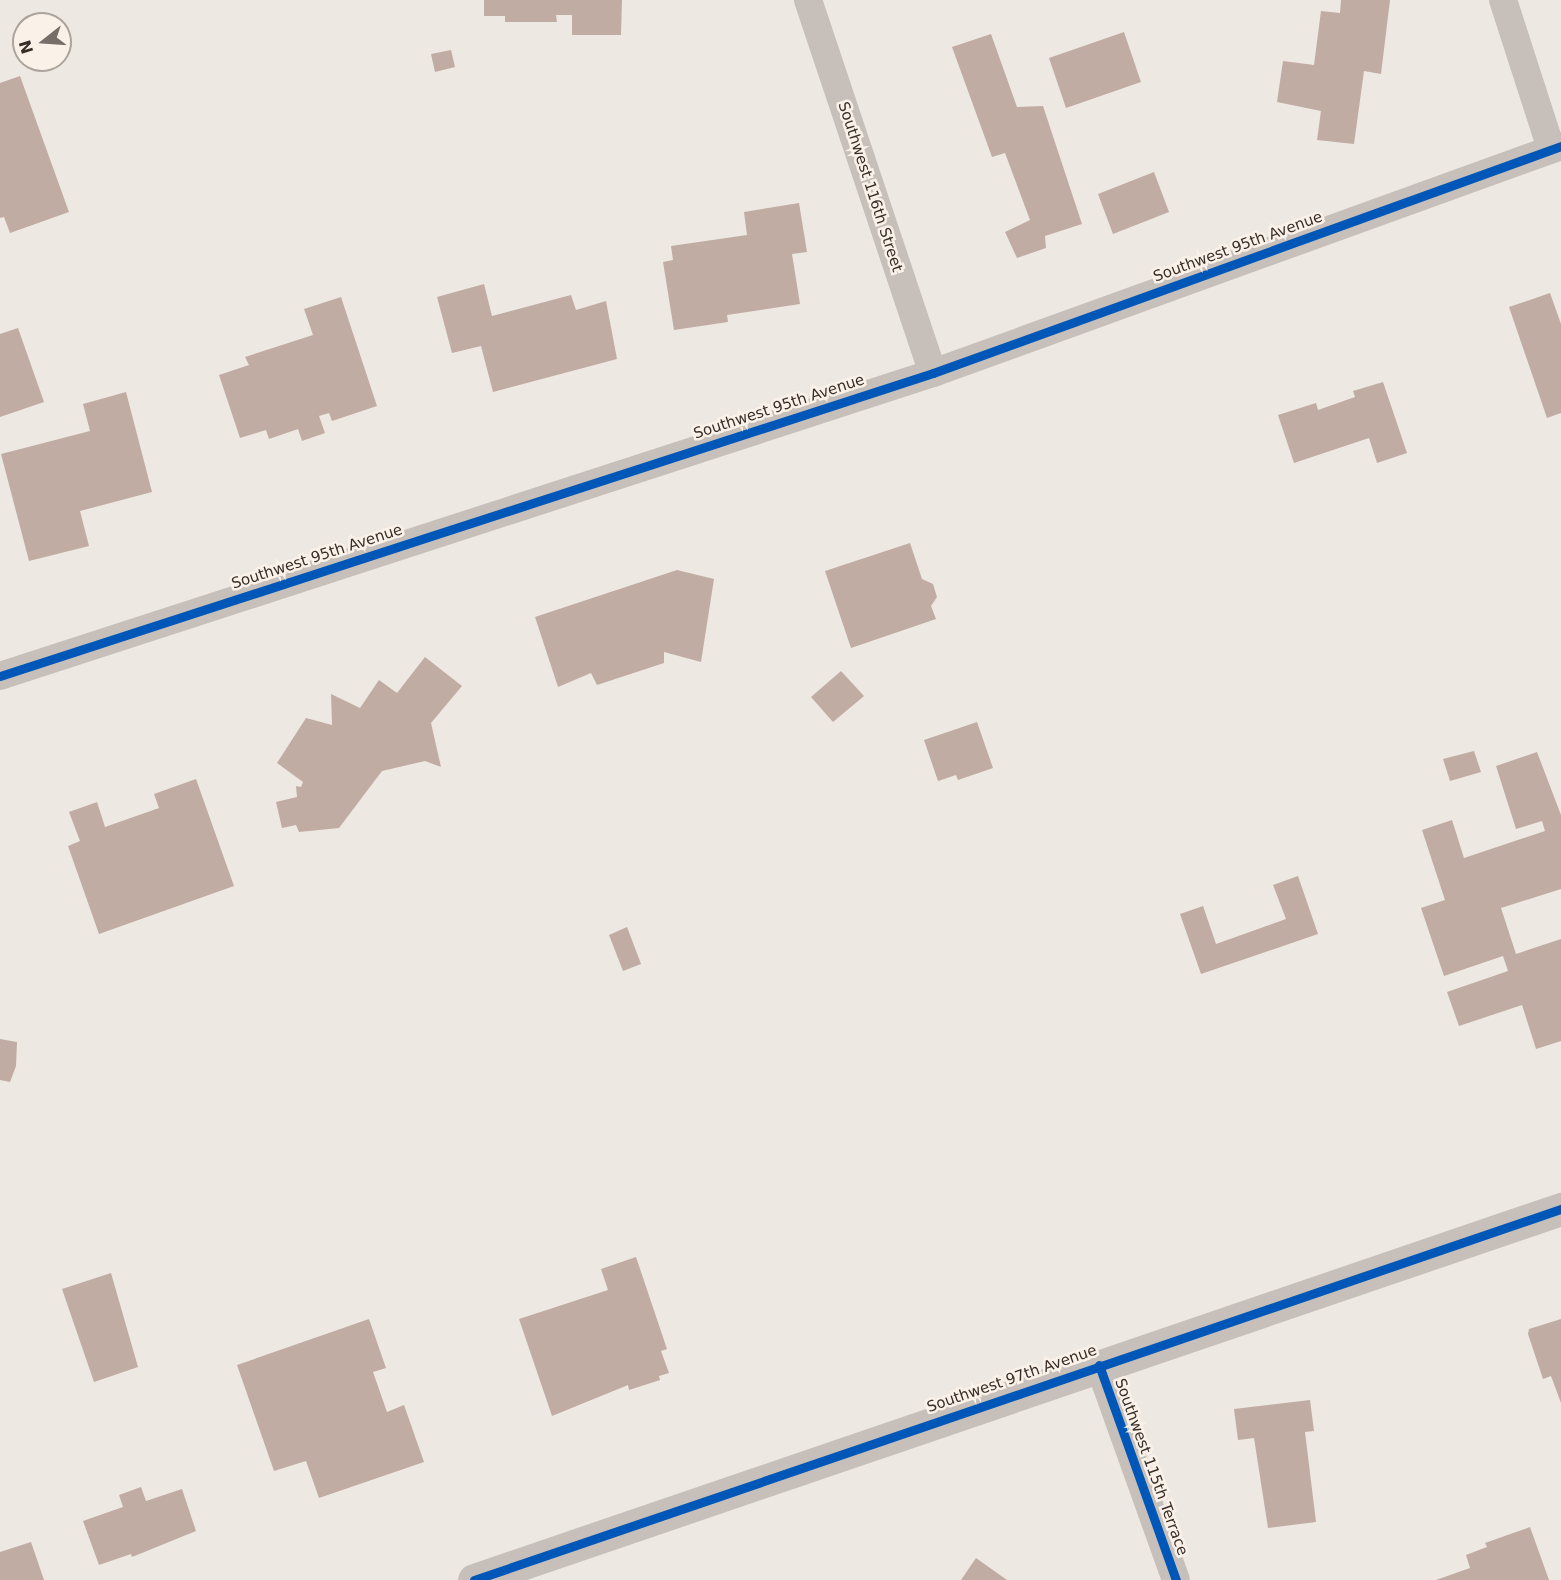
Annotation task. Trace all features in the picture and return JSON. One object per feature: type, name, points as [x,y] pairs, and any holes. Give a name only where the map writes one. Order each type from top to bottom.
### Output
[{"type":"street","name":"Southwest 116th Street","points":[[808,0],[933,373]]},
{"type":"street","points":[[1503,0],[1556,148]]},
{"type":"street","name":"Southwest 95th Avenue","points":[[0,676],[933,373],[1556,148]]},
{"type":"street","name":"Southwest 97th Avenue","points":[[474,1580],[1561,1209]]},
{"type":"street","name":"Southwest 115th Terrace","points":[[1099,1365],[1176,1580]]},
{"type":"building","points":[[484,0],[622,0],[621,35],[572,35],[572,15],[556,15],[557,22],[505,22],[505,16],[484,16]]},
{"type":"building","points":[[1341,0],[1390,0],[1381,74],[1364,71],[1354,144],[1317,140],[1321,111],[1277,102],[1283,61],[1314,65],[1321,11],[1340,13]]},
{"type":"building","points":[[1124,32],[1141,82],[1066,108],[1049,58]]},
{"type":"building","points":[[991,34],[1017,107],[1043,106],[1082,224],[1045,236],[1046,248],[1017,258],[1005,232],[1030,220],[1005,153],[992,157],[952,47]]},
{"type":"building","points":[[451,50],[455,67],[435,72],[431,54]]},
{"type":"building","points":[[20,76],[69,212],[10,233],[4,217],[0,218],[0,83]]},
{"type":"building","points":[[1154,172],[1169,212],[1113,234],[1098,194]]},
{"type":"building","points":[[799,203],[807,252],[792,254],[800,304],[727,315],[728,322],[674,330],[663,262],[673,260],[671,246],[747,235],[744,212]]},
{"type":"building","points":[[484,284],[492,316],[571,295],[576,310],[606,301],[617,359],[493,392],[481,346],[452,353],[437,297]]},
{"type":"building","points":[[1550,293],[1561,324],[1561,413],[1547,418],[1509,307]]},
{"type":"building","points":[[341,297],[377,406],[332,421],[329,413],[319,416],[325,433],[302,441],[298,429],[269,439],[266,430],[240,438],[219,375],[249,365],[245,357],[313,335],[304,309]]},
{"type":"building","points":[[18,328],[44,402],[0,417],[0,334]]},
{"type":"building","points":[[1383,382],[1407,453],[1377,463],[1369,438],[1294,463],[1278,415],[1316,403],[1318,410],[1355,397],[1353,391]]},
{"type":"building","points":[[126,392],[152,492],[80,511],[89,546],[29,561],[1,454],[90,431],[83,404]]},
{"type":"building","points":[[910,543],[922,579],[933,584],[937,597],[931,606],[936,619],[851,648],[825,571]]},
{"type":"building","points":[[677,570],[714,579],[701,662],[664,652],[664,663],[597,685],[591,673],[558,687],[535,617]]},
{"type":"building","points":[[425,657],[462,686],[431,723],[441,767],[425,761],[382,771],[339,828],[299,832],[296,825],[282,828],[276,802],[297,797],[296,786],[301,787],[303,782],[277,763],[306,718],[332,725],[331,694],[360,708],[379,680],[397,693]]},
{"type":"building","points":[[841,671],[864,696],[833,722],[811,697]]},
{"type":"building","points":[[977,722],[993,768],[958,780],[956,775],[938,781],[924,740]]},
{"type":"building","points":[[1474,751],[1481,772],[1450,781],[1443,759]]},
{"type":"building","points":[[1537,752],[1561,815],[1561,889],[1501,908],[1516,954],[1561,939],[1561,1041],[1536,1049],[1522,1005],[1459,1026],[1447,992],[1508,971],[1503,956],[1444,976],[1421,908],[1445,900],[1422,830],[1452,820],[1464,858],[1545,831],[1542,821],[1516,829],[1496,766]]},
{"type":"building","points":[[196,779],[234,886],[99,934],[68,846],[80,841],[69,812],[97,802],[105,827],[159,808],[154,794]]},
{"type":"building","points":[[1298,876],[1318,934],[1201,974],[1180,914],[1203,906],[1216,944],[1286,919],[1273,885]]},
{"type":"building","points":[[627,927],[641,964],[623,971],[609,935]]},
{"type":"building","points":[[0,1039],[17,1042],[16,1066],[10,1082],[0,1080]]},
{"type":"building","points":[[636,1257],[667,1349],[661,1351],[669,1373],[659,1376],[660,1380],[629,1390],[628,1385],[552,1416],[519,1319],[608,1290],[601,1269]]},
{"type":"building","points":[[111,1273],[138,1367],[94,1382],[62,1289]]},
{"type":"building","points":[[369,1319],[386,1368],[373,1372],[387,1412],[404,1405],[424,1462],[319,1498],[306,1461],[274,1471],[237,1365]]},
{"type":"building","points":[[1561,1319],[1561,1403],[1551,1376],[1543,1379],[1528,1334],[1529,1329]]},
{"type":"building","points":[[1310,1400],[1314,1431],[1305,1432],[1316,1522],[1268,1528],[1254,1438],[1238,1440],[1234,1409]]},
{"type":"building","points":[[141,1487],[146,1501],[182,1489],[196,1531],[132,1557],[131,1554],[99,1565],[83,1521],[123,1507],[119,1495]]},
{"type":"building","points":[[1530,1527],[1549,1580],[1436,1580],[1470,1568],[1466,1555],[1487,1547],[1485,1543]]},
{"type":"building","points":[[31,1542],[44,1580],[0,1580],[0,1552]]},
{"type":"building","points":[[976,1558],[1007,1580],[961,1580]]},
{"type":"cycle path","points":[[0,676],[933,373],[1561,146]]},
{"type":"cycle path","points":[[474,1580],[1561,1209]]},
{"type":"cycle path","points":[[1099,1365],[1176,1580]]}]
